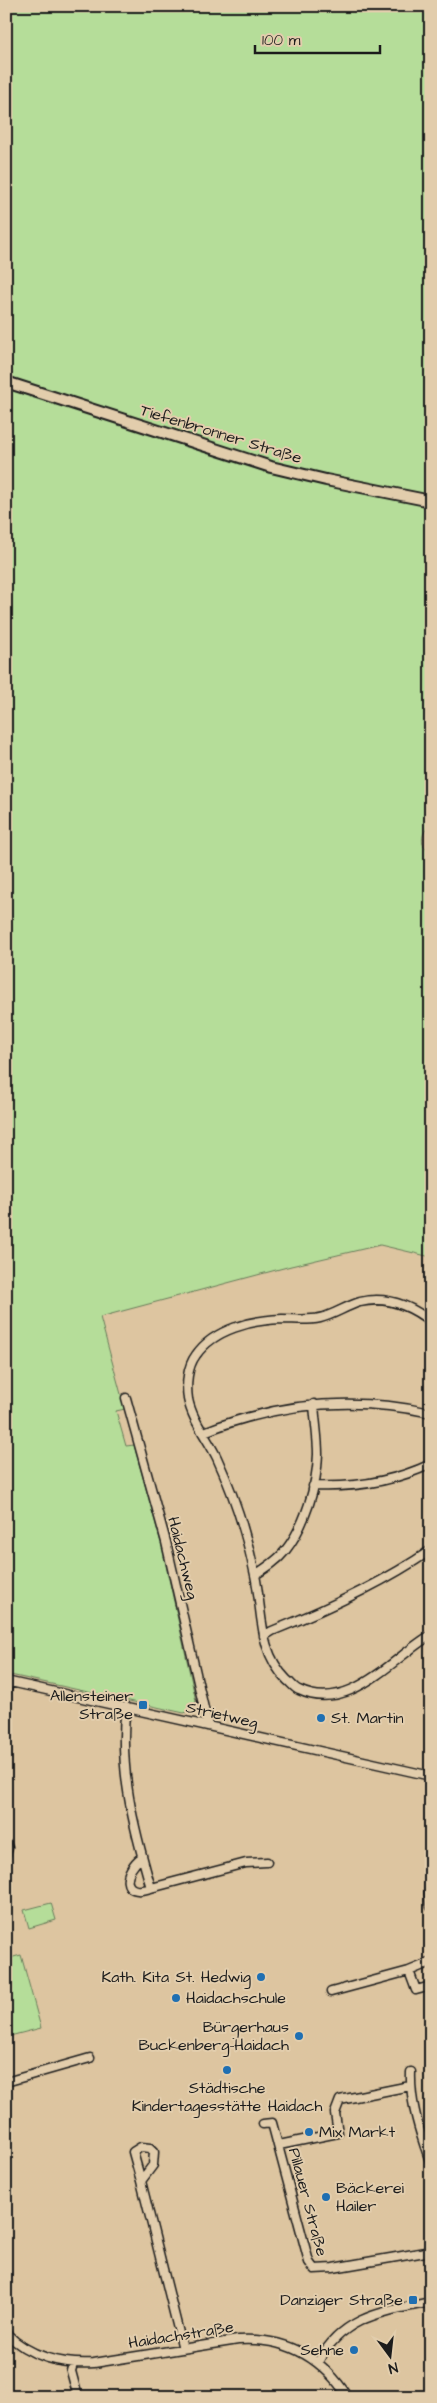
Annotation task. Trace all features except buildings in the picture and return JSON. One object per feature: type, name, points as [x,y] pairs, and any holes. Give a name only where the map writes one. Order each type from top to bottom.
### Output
[{"type":"street","name":"Tiefenbronner Straße","points":[[6,382],[271,467],[431,501]]},
{"type":"street","points":[[431,1322],[403,1305],[378,1300],[359,1302],[326,1317],[309,1321],[282,1319],[253,1322],[217,1335],[195,1356],[187,1379],[191,1410],[204,1432],[230,1488],[255,1575],[267,1651],[274,1666],[295,1688],[308,1693],[342,1694],[361,1686],[431,1636]]},
{"type":"street","name":"Haidachweg","points":[[126,1398],[166,1542],[208,1726]]},
{"type":"street","points":[[204,1432],[268,1411],[314,1404],[379,1405],[431,1412]]},
{"type":"street","points":[[255,1575],[285,1552],[300,1526],[313,1486],[318,1454],[314,1404]]},
{"type":"street","points":[[313,1486],[336,1487],[372,1483],[402,1477],[431,1464]]},
{"type":"street","points":[[264,1636],[319,1612],[366,1588],[399,1571],[431,1550]]},
{"type":"street","points":[[6,1693],[8,1681]]},
{"type":"street","name":"Strietweg","points":[[8,1681],[431,1776]]},
{"type":"street","points":[[126,1707],[123,1728],[124,1775],[142,1857],[151,1888]]},
{"type":"street","points":[[431,1814],[429,1894],[431,1907]]},
{"type":"street","points":[[6,1843],[8,1848],[6,1855]]},
{"type":"street","points":[[142,1857],[127,1875],[127,1882],[134,1890],[139,1891],[246,1863],[267,1862]]},
{"type":"street","points":[[331,1992],[409,1971],[431,1962]]},
{"type":"street","points":[[409,1971],[416,1990],[431,1986]]},
{"type":"street","points":[[6,2082],[90,2058]]},
{"type":"street","points":[[410,2072],[410,2086],[418,2125],[428,2146],[431,2164]]},
{"type":"street","points":[[279,2145],[338,2133],[335,2113],[340,2100],[410,2086]]},
{"type":"street","name":"Pillauer Straße","points":[[263,2124],[272,2123],[309,2262],[314,2269],[333,2268],[431,2251]]},
{"type":"street","points":[[141,2181],[183,2349]]},
{"type":"street","points":[[318,2362],[327,2346],[351,2324],[382,2313],[431,2302]]},
{"type":"street","name":"Haidachstraße","points":[[6,2333],[14,2342],[29,2351],[73,2364],[238,2340],[260,2339],[291,2347],[318,2362],[338,2381],[348,2397]]},
{"type":"street","points":[[73,2364],[71,2371],[78,2397]]},
{"type":"green space","points":[[6,6],[431,6],[431,824],[422,840],[424,847],[431,851],[431,1257],[380,1245],[291,1266],[100,1317],[125,1409],[116,1411],[126,1446],[134,1445],[161,1543],[196,1701],[193,1710],[184,1713],[6,1674]]},
{"type":"green space","points":[[51,1903],[56,1920],[29,1928],[24,1910]]},
{"type":"green space","points":[[21,1955],[41,2028],[6,2037],[6,1959]]},
{"type":"place","name":"Allensteiner Straße","points":[[143,1705]]},
{"type":"place","name":"St. Martin","points":[[321,1718]]},
{"type":"place","name":"Kath. Kita St. Hedwig","points":[[261,1977]]},
{"type":"place","name":"Haidachschule","points":[[176,1998]]},
{"type":"place","name":"Bürgerhaus Buckenberg-Haidach","points":[[299,2036]]},
{"type":"place","name":"Städtische Kindertagesstätte Haidach","points":[[227,2070]]},
{"type":"place","name":"Mix Markt","points":[[309,2132]]},
{"type":"place","name":"Bäckerei Hailer","points":[[326,2197]]},
{"type":"place","name":"Danziger Straße","points":[[413,2300]]},
{"type":"place","name":"Sehne","points":[[354,2350]]}]
